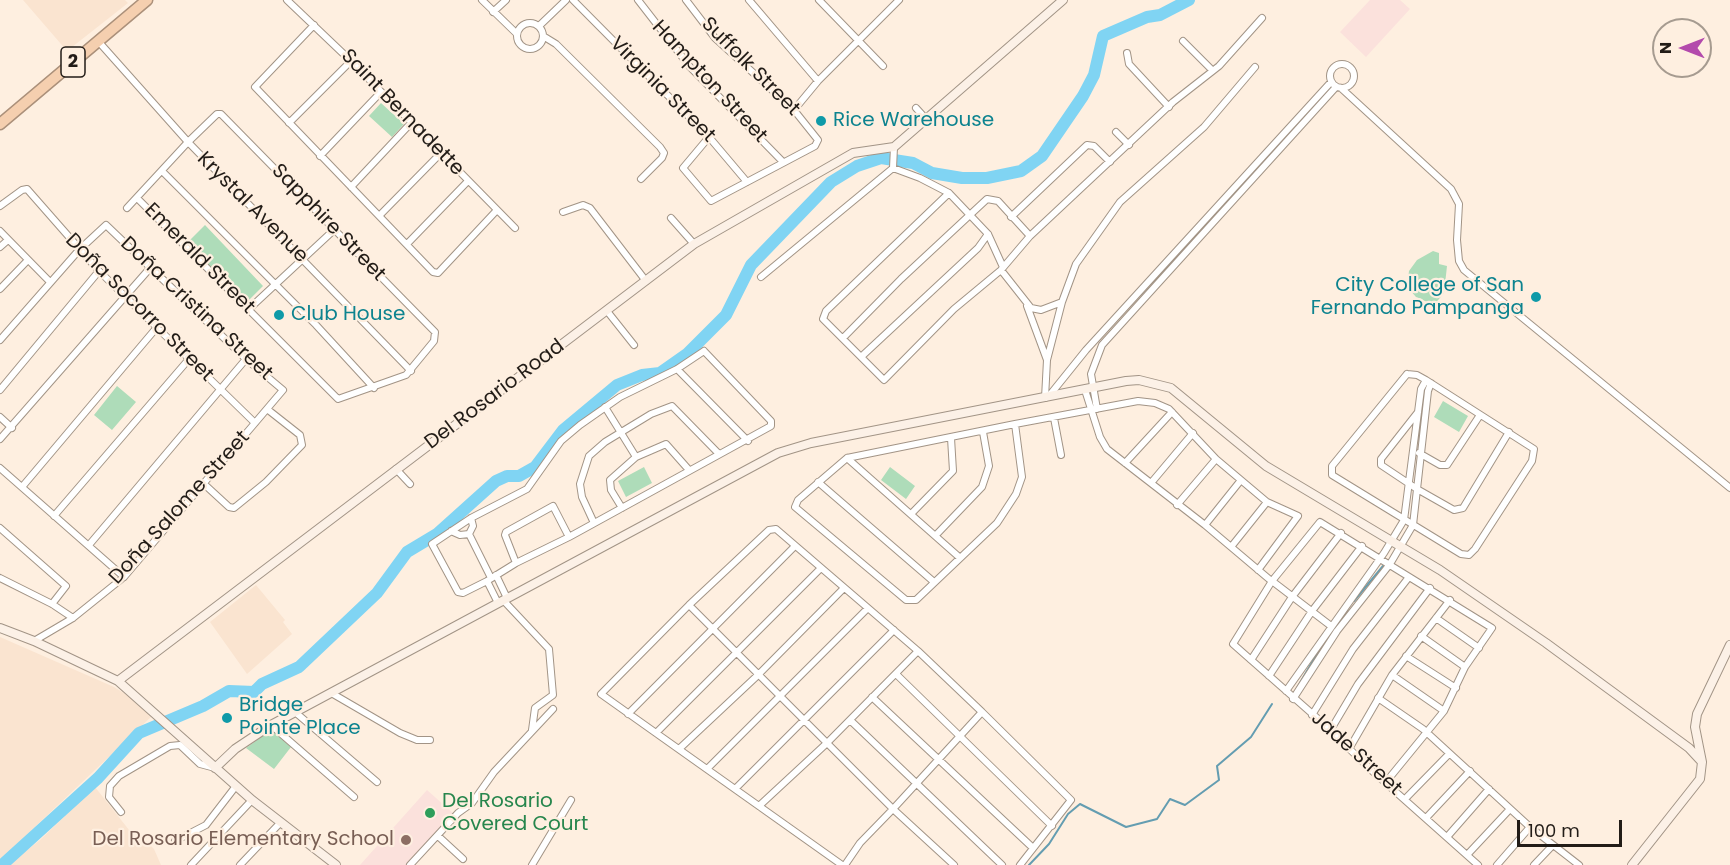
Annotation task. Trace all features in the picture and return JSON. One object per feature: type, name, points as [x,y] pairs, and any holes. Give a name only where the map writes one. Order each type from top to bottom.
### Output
[{"type":"highway","name":"2","points":[[0,124],[147,0]]},
{"type":"street","name":"Saint Bernadette","points":[[287,0],[351,61],[515,228]]},
{"type":"street","points":[[482,0],[517,34],[521,46],[529,50],[538,47],[543,36]]},
{"type":"street","points":[[493,12],[506,0]]},
{"type":"street","points":[[539,26],[566,0]]},
{"type":"street","name":"Virginia Street","points":[[573,0],[709,137],[747,182]]},
{"type":"street","name":"Hampton Street","points":[[638,0],[690,67],[783,162]]},
{"type":"street","name":"Suffolk Street","points":[[686,0],[715,38],[794,110],[818,140],[815,146],[711,201],[683,170],[709,137]]},
{"type":"street","points":[[749,0],[818,81]]},
{"type":"street","points":[[819,0],[883,66]]},
{"type":"street","points":[[794,110],[818,81],[899,0]]},
{"type":"street","points":[[761,277],[893,167],[895,151],[926,119],[1063,0]]},
{"type":"street","points":[[949,194],[824,314],[825,322],[884,380],[954,309],[1002,268],[1030,237],[1169,107],[1212,70],[1262,18]]},
{"type":"street","points":[[517,34],[524,24],[532,23],[539,26],[543,36],[556,44],[660,147],[664,153],[662,158],[641,179]]},
{"type":"street","points":[[314,25],[256,83],[257,90],[433,272],[438,273],[497,210]]},
{"type":"street","name":"Krystal Avenue","points":[[98,41],[188,142],[411,371]]},
{"type":"street","points":[[1183,41],[1212,70]]},
{"type":"street","points":[[1127,52],[1129,64],[1169,107]]},
{"type":"street","points":[[289,123],[351,61]]},
{"type":"street","points":[[1047,397],[1047,360],[1062,302],[1076,264],[1120,202],[1204,127],[1255,67]]},
{"type":"street","points":[[1336,86],[1102,345],[1091,374],[1089,389],[1102,443],[1337,631]]},
{"type":"street","points":[[1047,397],[1086,350],[1336,86]]},
{"type":"street","points":[[1336,86],[1452,189],[1459,204],[1457,240],[1459,261],[1464,270],[1730,488]]},
{"type":"street","points":[[320,156],[381,92]]},
{"type":"street","points":[[916,108],[926,119]]},
{"type":"street","name":"Sapphire Street","points":[[188,142],[217,114],[221,114],[335,229],[435,332],[434,340],[411,371]]},
{"type":"street","points":[[351,187],[411,123]]},
{"type":"street","points":[[1116,132],[1129,145]]},
{"type":"street","points":[[127,208],[188,142]]},
{"type":"street","points":[[1011,217],[1087,145],[1094,146],[1110,162]]},
{"type":"street","name":"Del Rosario Road","points":[[118,681],[217,608],[395,468],[694,244],[853,153],[895,151]]},
{"type":"street","points":[[380,215],[441,153]]},
{"type":"street","points":[[893,167],[920,178],[949,194],[988,234],[1002,268],[1027,306],[1047,360]]},
{"type":"street","points":[[162,171],[374,388],[394,381],[411,371]]},
{"type":"street","points":[[407,244],[468,181]]},
{"type":"street","name":"Doña Socorro Street","points":[[0,206],[22,190],[27,189],[99,271],[255,423]]},
{"type":"street","name":"Emerald Street","points":[[137,198],[250,308],[336,398],[342,399],[374,388]]},
{"type":"street","points":[[843,338],[987,199],[994,198],[1030,237]]},
{"type":"street","points":[[563,212],[574,206],[584,205],[590,208],[646,281]]},
{"type":"street","points":[[671,218],[694,244]]},
{"type":"street","name":"Doña Cristina Street","points":[[79,250],[107,226],[246,359],[282,388],[282,393]]},
{"type":"street","points":[[250,308],[335,229]]},
{"type":"street","points":[[0,231],[50,282]]},
{"type":"street","points":[[861,357],[911,307],[978,248],[988,234]]},
{"type":"street","points":[[0,247],[8,240]]},
{"type":"street","points":[[0,340],[79,250]]},
{"type":"street","points":[[0,289],[27,261]]},
{"type":"street","points":[[0,439],[151,267]]},
{"type":"street","points":[[0,390],[99,271]]},
{"type":"street","points":[[1027,306],[1041,310],[1062,302]]},
{"type":"street","points":[[607,311],[634,345]]},
{"type":"street","points":[[22,487],[158,326]]},
{"type":"street","points":[[705,351],[771,421],[771,426],[748,441],[689,470],[569,537],[463,593],[458,592],[432,544],[471,518],[527,489],[561,441],[605,407],[677,369],[705,351]]},
{"type":"street","points":[[54,516],[189,359]]},
{"type":"street","points":[[88,545],[246,359]]},
{"type":"street","points":[[677,369],[748,441]]},
{"type":"street","points":[[1407,374],[1417,375],[1428,381],[1534,449],[1534,456],[1472,554],[1461,554],[1334,478],[1332,466],[1407,374]]},
{"type":"street","points":[[214,768],[235,749],[271,725],[333,694],[778,453],[811,443],[1139,380],[1171,388],[1274,472],[1393,540],[1546,642],[1689,748],[1702,762]]},
{"type":"street","points":[[1286,691],[1330,625],[1381,558],[1404,520],[1421,389],[1428,381]]},
{"type":"street","points":[[1293,699],[1337,631],[1390,564],[1413,525],[1428,381]]},
{"type":"street","name":"Doña Salome Street","points":[[34,641],[73,618],[124,577],[282,393]]},
{"type":"street","points":[[1016,424],[1022,477],[1016,494],[997,523],[916,600],[906,600],[795,507],[798,500],[847,458],[1016,424],[1138,401],[1155,403],[1172,412],[1216,459],[1268,502],[1295,513],[1298,519],[1258,570]]},
{"type":"street","points":[[594,523],[582,497],[580,484],[582,470],[596,449],[664,407],[672,406],[719,454]]},
{"type":"street","points":[[605,407],[622,431],[636,457]]},
{"type":"street","points":[[204,484],[229,507],[234,508],[266,482],[302,445],[300,435],[267,409]]},
{"type":"street","points":[[1125,463],[1172,412]]},
{"type":"street","points":[[1418,412],[1381,459],[1381,465],[1454,510],[1463,508],[1509,432]]},
{"type":"street","points":[[1413,449],[1440,465],[1447,465],[1480,415]]},
{"type":"street","points":[[0,417],[12,428]]},
{"type":"street","points":[[1054,418],[1061,455]]},
{"type":"street","points":[[936,535],[982,487],[989,466],[983,432]]},
{"type":"street","points":[[1401,433],[1410,432],[1415,436]]},
{"type":"street","points":[[1151,483],[1193,433]]},
{"type":"street","points":[[912,513],[953,471],[951,438]]},
{"type":"street","points":[[622,508],[611,490],[610,480],[636,457],[666,444],[674,449],[689,470]]},
{"type":"street","points":[[847,458],[912,513],[959,557]]},
{"type":"street","points":[[1177,505],[1216,459]]},
{"type":"street","points":[[0,468],[124,577]]},
{"type":"street","points":[[395,468],[410,484]]},
{"type":"street","points":[[1205,525],[1241,480]]},
{"type":"street","points":[[818,482],[934,582]]},
{"type":"street","points":[[1231,547],[1268,502]]},
{"type":"street","points":[[516,563],[505,535],[553,506],[569,537]]},
{"type":"street","points":[[469,534],[473,526],[471,518]]},
{"type":"street","points":[[1271,580],[1320,522],[1450,600],[1492,628],[1465,667],[1444,711],[1386,782]]},
{"type":"street","points":[[0,528],[66,586],[52,604]]},
{"type":"street","points":[[982,712],[860,843],[843,865],[628,714],[601,692],[769,530],[776,529],[918,651],[982,712],[1070,797],[1070,804],[1020,865]]},
{"type":"street","points":[[451,531],[460,535],[469,534]]},
{"type":"street","points":[[1251,660],[1292,597],[1341,533]]},
{"type":"street","points":[[469,534],[503,600],[549,649],[553,695],[535,708],[531,733]]},
{"type":"street","points":[[628,714],[795,546]]},
{"type":"street","points":[[1269,676],[1312,611],[1362,546]]},
{"type":"street","points":[[656,733],[821,568]]},
{"type":"street","points":[[1312,715],[1353,649],[1409,577]]},
{"type":"street","points":[[0,578],[52,604],[73,618]]},
{"type":"street","points":[[491,578],[503,600]]},
{"type":"street","name":"Jade Street","points":[[1271,580],[1233,644],[1478,865]]},
{"type":"street","points":[[679,749],[758,675],[844,588]]},
{"type":"street","points":[[1330,730],[1358,684],[1430,588]]},
{"type":"street","points":[[1349,749],[1392,675],[1450,600]]},
{"type":"street","points":[[689,605],[893,809],[954,865]]},
{"type":"street","points":[[707,769],[868,608]]},
{"type":"street","points":[[1436,618],[1479,648]]},
{"type":"street","points":[[0,628],[34,641],[118,681],[175,730],[214,768],[336,865]]},
{"type":"street","points":[[735,789],[894,630]]},
{"type":"street","points":[[1421,636],[1465,667]]},
{"type":"street","points":[[1632,865],[1700,778],[1702,762],[1695,727],[1697,714],[1730,645]]},
{"type":"street","points":[[759,806],[827,744],[918,651]]},
{"type":"street","points":[[1406,656],[1456,688]]},
{"type":"street","points":[[896,674],[1052,826]]},
{"type":"street","points":[[1392,675],[1444,711]]},
{"type":"street","points":[[333,694],[400,733],[417,740],[430,740]]},
{"type":"street","points":[[873,697],[937,761],[1033,848]]},
{"type":"street","points":[[1378,698],[1425,732],[1530,827],[1576,864]]},
{"type":"street","points":[[410,865],[472,803],[494,772],[553,709]]},
{"type":"street","points":[[295,712],[377,782]]},
{"type":"street","points":[[850,720],[1002,865]]},
{"type":"street","points":[[271,725],[354,797]]},
{"type":"street","points":[[121,812],[109,797],[110,786],[119,776],[170,746],[180,745],[200,764],[214,768]]},
{"type":"street","points":[[1405,799],[1449,754]]},
{"type":"street","points":[[1426,818],[1470,771]]},
{"type":"street","points":[[175,841],[206,825],[236,786]]},
{"type":"street","points":[[1447,837],[1489,789]]},
{"type":"street","points":[[191,865],[252,800]]},
{"type":"street","points":[[532,865],[571,800]]},
{"type":"street","points":[[1467,855],[1510,808]]},
{"type":"street","points":[[240,865],[281,822]]},
{"type":"street","points":[[1497,865],[1530,827]]},
{"type":"street","points":[[438,836],[463,858]]},
{"type":"street","points":[[1534,865],[1553,845]]},
{"type":"shaded area","points":[[23,0],[125,0],[128,3],[67,51]]},
{"type":"shaded area","points":[[1370,0],[1400,0],[1410,9],[1366,57],[1340,32]]},
{"type":"shaded area","points":[[256,585],[285,620],[283,622],[292,634],[247,674],[210,622]]},
{"type":"shaded area","points":[[0,637],[114,687],[137,701],[152,716],[0,860]]},
{"type":"shaded area","points":[[95,787],[137,840],[146,841],[154,849],[161,865],[8,865],[40,840]]},
{"type":"shaded area","name":"Del Rosario Elementary School","points":[[427,790],[454,814],[407,865],[360,865]]},
{"type":"green space","points":[[381,103],[404,124],[392,137],[369,116]]},
{"type":"green space","points":[[205,225],[263,286],[245,304],[187,243]]},
{"type":"green space","points":[[1433,251],[1439,253],[1439,264],[1447,266],[1444,293],[1434,305],[1416,297],[1410,290],[1408,280],[1409,271],[1417,260]]},
{"type":"green space","points":[[117,386],[136,402],[112,430],[94,415]]},
{"type":"green space","points":[[1443,401],[1468,416],[1459,432],[1434,417]]},
{"type":"green space","points":[[644,467],[652,483],[626,497],[618,481]]},
{"type":"green space","points":[[890,467],[915,486],[906,499],[881,480]]},
{"type":"green space","points":[[271,730],[291,747],[274,769],[246,748]]},
{"type":"waterway","points":[[2,865],[98,778],[139,733],[203,706],[229,691],[254,692],[262,684],[299,667],[377,593],[407,552],[437,534],[496,481],[507,476],[519,476],[535,467],[563,430],[617,385],[642,375],[660,373],[687,354],[726,315],[751,265],[831,182],[857,166],[881,158],[913,163],[932,173],[962,178],[987,178],[1021,171],[1042,156],[1083,96],[1094,75],[1103,36],[1147,17],[1160,15],[1189,0]]},
{"type":"waterway","points":[[1354,601],[1383,566]]},
{"type":"waterway","points":[[1297,688],[1321,647]]},
{"type":"waterway","points":[[1029,865],[1049,844],[1068,814],[1080,804],[1126,827],[1157,819],[1170,799],[1185,805],[1219,780],[1217,766],[1251,737],[1272,704]]},
{"type":"place","name":"Rice Warehouse","points":[[821,121]]},
{"type":"place","name":"City College of San Fernando Pampanga","points":[[1536,297]]},
{"type":"place","name":"Club House","points":[[279,315]]},
{"type":"place","name":"Bridge Pointe Place","points":[[227,718]]},
{"type":"place","name":"Del Rosario Covered Court","points":[[430,813]]},
{"type":"place","name":"Del Rosario Elementary School","points":[[406,840]]}]
